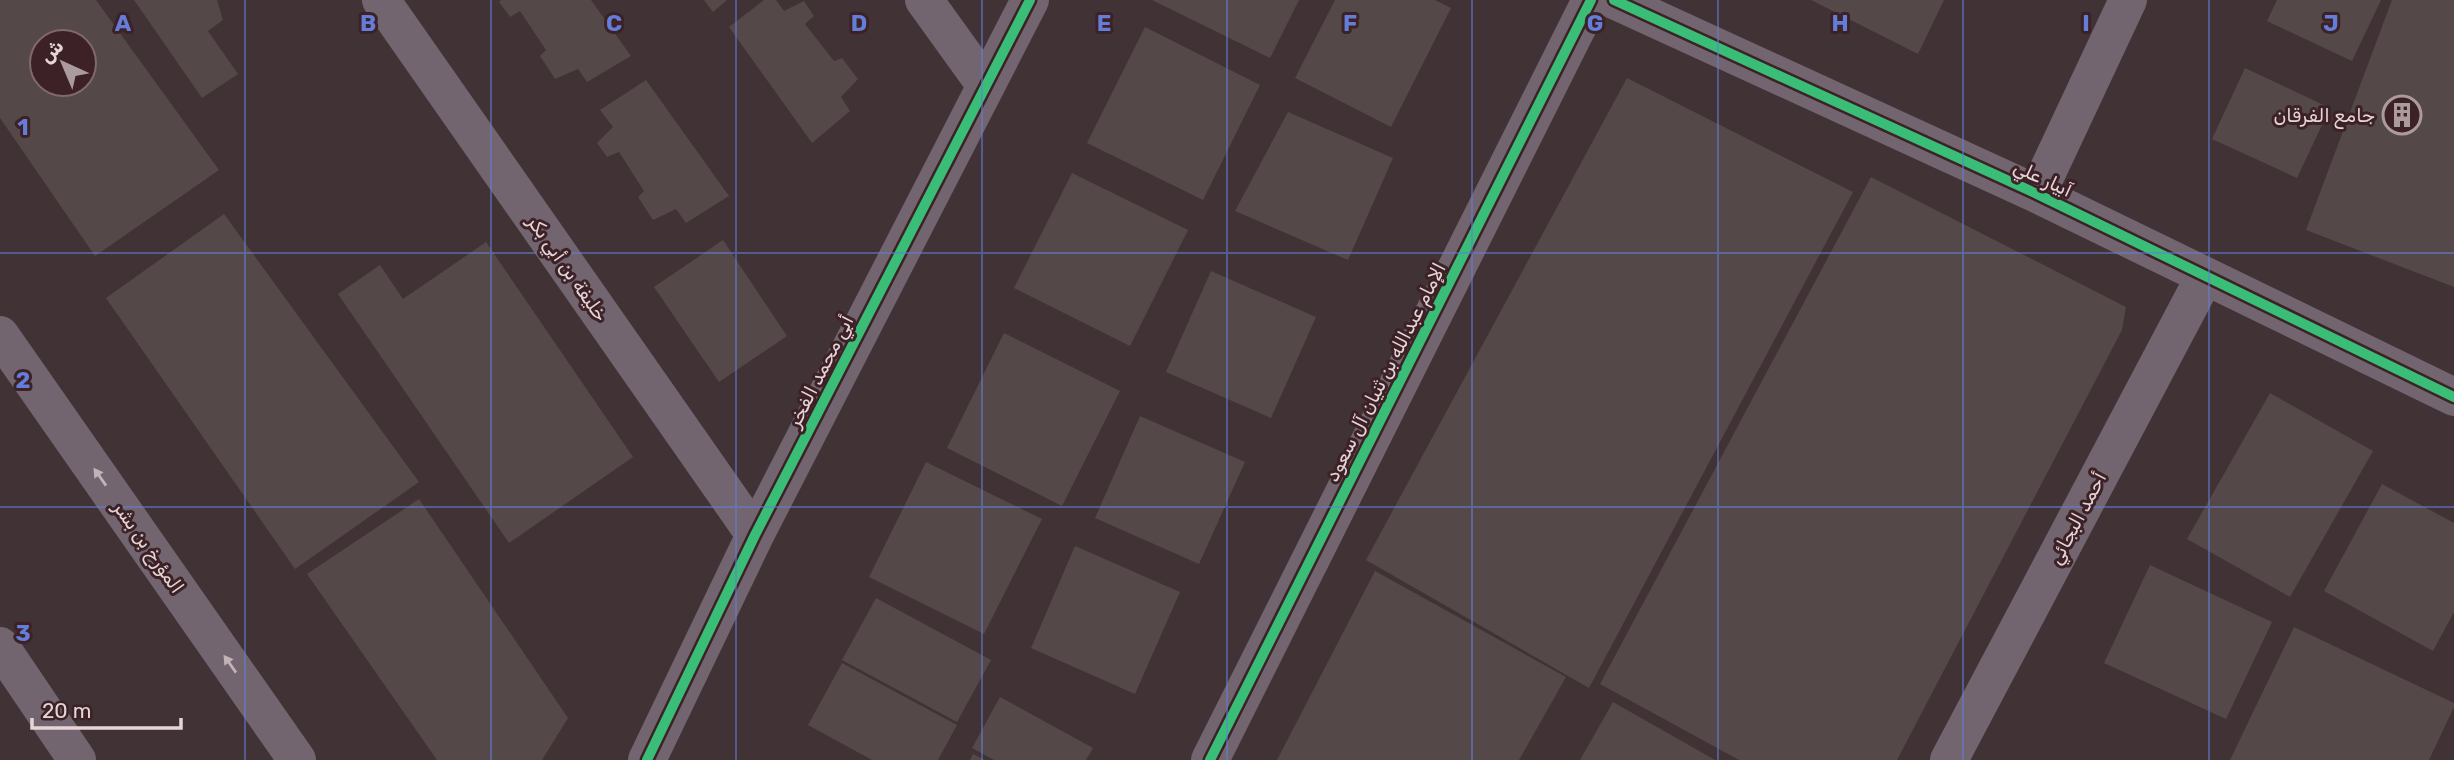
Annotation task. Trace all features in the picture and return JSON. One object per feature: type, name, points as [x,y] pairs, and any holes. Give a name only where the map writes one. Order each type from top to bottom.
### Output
[{"type":"street","name":"خليفة بن أبي بكر","points":[[381,0],[755,535]]},
{"type":"street","points":[[924,0],[986,86]]},
{"type":"street","name":"أبي محمد الفخر","points":[[647,760],[755,535],[1030,0]]},
{"type":"street","name":"الإمام عبدالله بن ثنيان آل سعود","points":[[1210,760],[1591,0]]},
{"type":"street","name":"آبيار علي","points":[[1614,0],[2037,194],[2454,397]]},
{"type":"street","points":[[2037,194],[2128,0]]},
{"type":"street","name":"أحمد البجائي","points":[[1949,760],[2205,276]]},
{"type":"street","name":"المؤرخ بن بشر","points":[[0,335],[297,760]]},
{"type":"street","points":[[0,646],[77,760]]},
{"type":"building","points":[[0,0],[96,0],[219,170],[95,256],[0,118]]},
{"type":"building","points":[[134,0],[217,0],[223,20],[208,31],[238,74],[202,98]]},
{"type":"building","points":[[591,0],[631,56],[587,82],[578,69],[555,79],[540,56],[546,50],[520,11],[510,17],[499,2]]},
{"type":"building","points":[[704,0],[727,0],[713,12]]},
{"type":"building","points":[[764,0],[776,0],[784,11],[804,1],[814,16],[805,24],[834,61],[842,58],[858,79],[841,97],[850,111],[812,143],[729,27]]},
{"type":"building","points":[[1152,0],[1299,0],[1270,58]]},
{"type":"building","points":[[1335,0],[1435,0],[1451,8],[1391,127],[1295,78]]},
{"type":"building","points":[[1811,0],[1944,0],[1918,54]]},
{"type":"building","points":[[2277,0],[2381,0],[2352,61],[2267,21]]},
{"type":"building","name":"جامع الفرقان","points":[[2392,0],[2454,0],[2454,287],[2306,230]]},
{"type":"building","points":[[1145,27],[1260,85],[1203,200],[1087,143]]},
{"type":"building","points":[[2245,68],[2330,108],[2297,178],[2212,139]]},
{"type":"building","points":[[1627,78],[1853,192],[1589,688],[1366,560]]},
{"type":"building","points":[[646,80],[729,196],[686,223],[676,209],[653,220],[638,197],[644,191],[619,152],[607,157],[597,143],[613,127],[600,110]]},
{"type":"building","points":[[1288,112],[1393,158],[1348,260],[1235,211]]},
{"type":"building","points":[[1072,173],[1188,230],[1130,346],[1014,288]]},
{"type":"building","points":[[1871,177],[2126,307],[2122,330],[1897,760],[1739,760],[1600,684]]},
{"type":"building","points":[[224,214],[419,482],[295,569],[106,298]]},
{"type":"building","points":[[723,240],[787,336],[719,382],[654,287]]},
{"type":"building","points":[[486,242],[633,457],[509,543],[338,294],[380,265],[403,299]]},
{"type":"building","points":[[1211,271],[1316,317],[1271,418],[1166,372]]},
{"type":"building","points":[[1004,333],[1120,391],[1062,506],[947,448]]},
{"type":"building","points":[[2270,393],[2373,451],[2290,597],[2187,539]]},
{"type":"building","points":[[1140,416],[1245,462],[1199,564],[1095,518]]},
{"type":"building","points":[[926,462],[1042,519],[984,634],[869,577]]},
{"type":"building","points":[[2382,484],[2454,523],[2454,612],[2433,651],[2324,591]]},
{"type":"building","points":[[419,499],[568,718],[542,760],[437,760],[307,574]]},
{"type":"building","points":[[1075,546],[1180,592],[1135,694],[1031,648]]},
{"type":"building","points":[[2150,565],[2272,622],[2226,719],[2104,663]]},
{"type":"building","points":[[1375,571],[1566,677],[1519,760],[1277,760]]},
{"type":"building","points":[[876,598],[991,660],[957,722],[842,660]]},
{"type":"building","points":[[2294,627],[2454,703],[2429,760],[2230,760]]},
{"type":"building","points":[[842,663],[957,725],[938,760],[872,760],[808,725]]},
{"type":"building","points":[[1000,697],[1093,748],[1086,760],[994,760],[972,748]]},
{"type":"building","points":[[1613,702],[1715,760],[1580,760]]},
{"type":"building","points":[[973,754],[985,760],[970,760]]},
{"type":"cycle path","points":[[647,760],[755,535],[1030,0]]},
{"type":"cycle path","points":[[1210,760],[1591,0]]},
{"type":"cycle path","points":[[1614,0],[2037,194],[2454,397]]},
{"type":"place","name":"جامع الفرقان","points":[[2402,115]]}]
